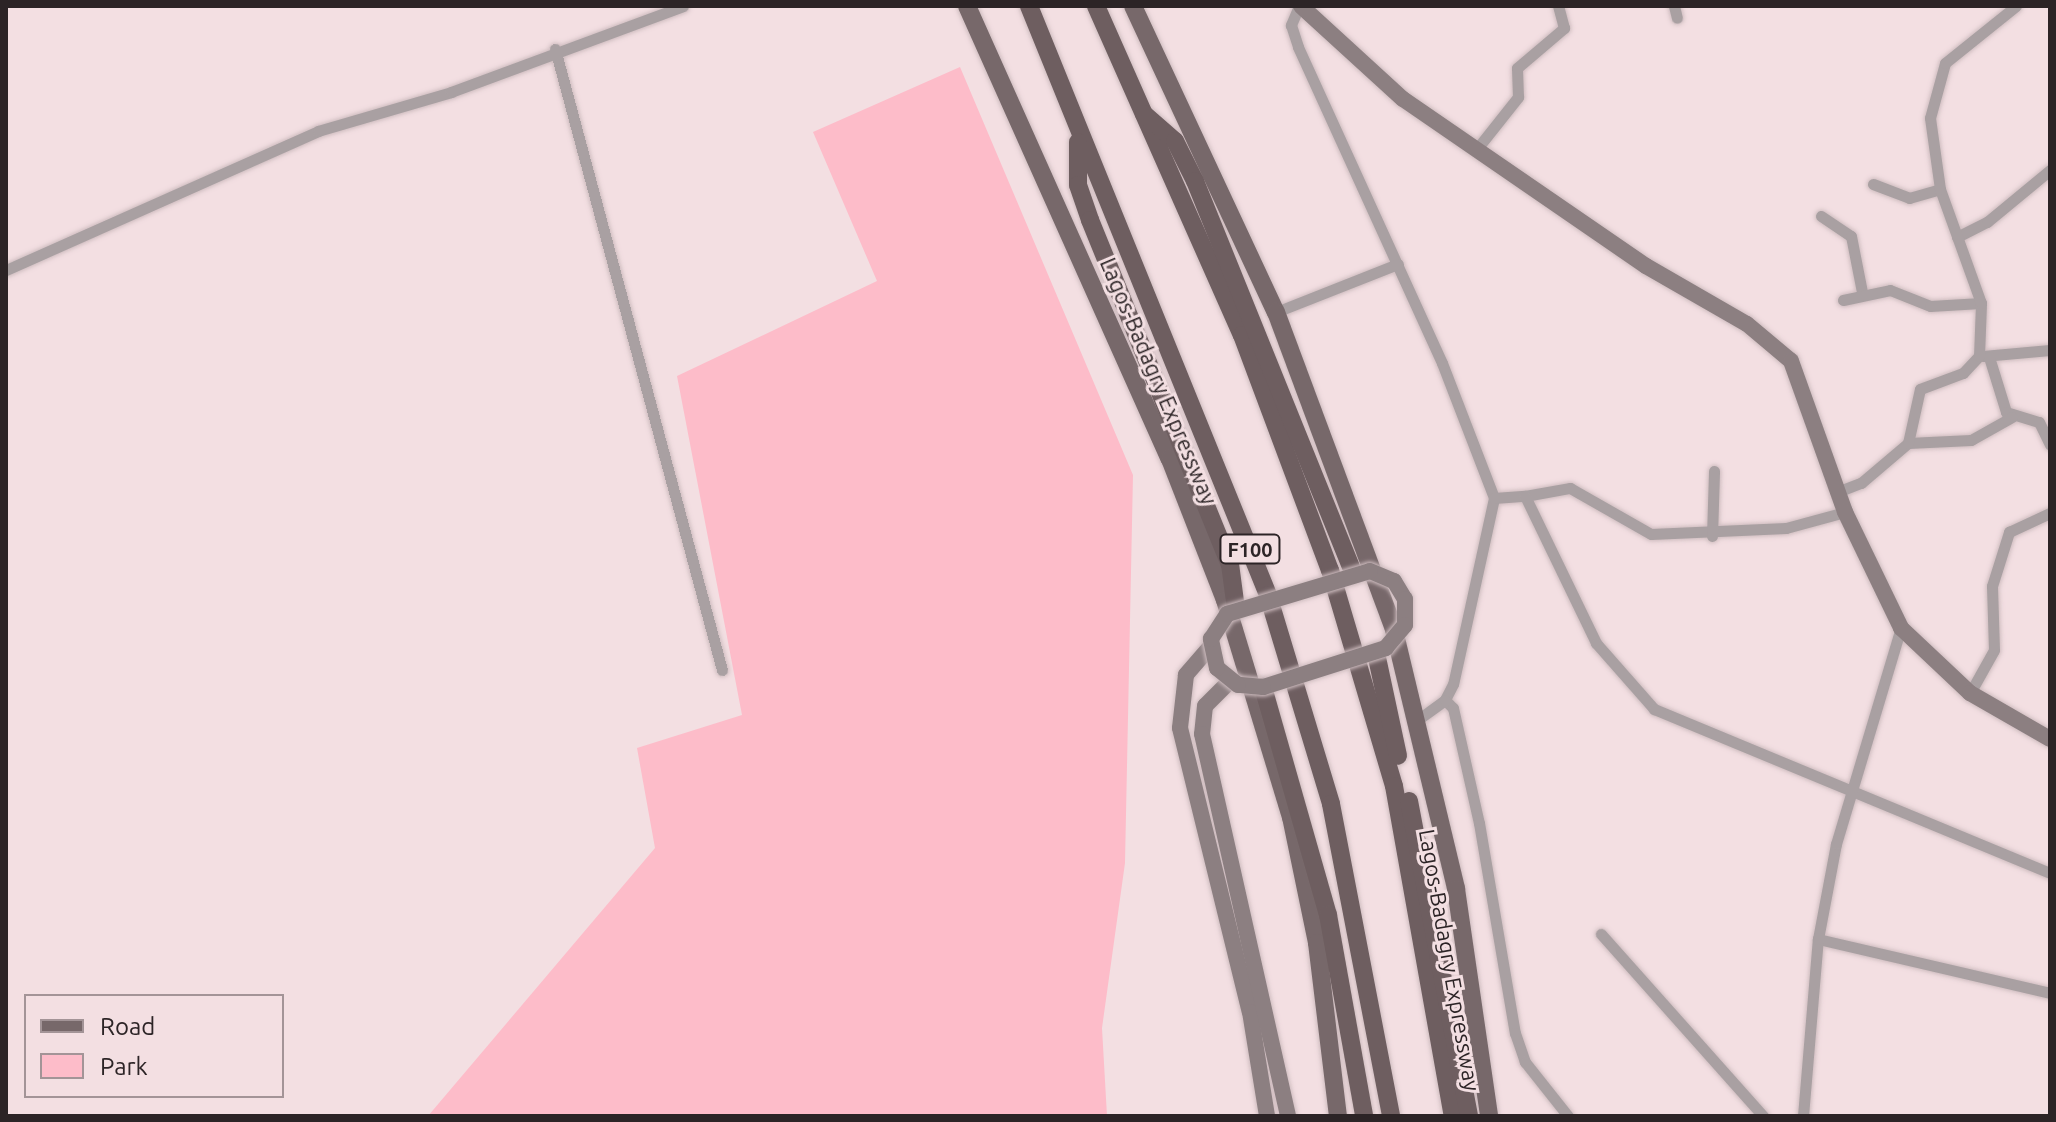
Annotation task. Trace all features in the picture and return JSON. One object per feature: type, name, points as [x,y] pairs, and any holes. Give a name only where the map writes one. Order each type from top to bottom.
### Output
[{"type":"highway","name":"Lagos-Badagry Expressway","points":[[1029,6],[1277,621],[1331,804],[1391,1116]]},
{"type":"highway","name":"Lagos-Badagry Expressway","points":[[1096,6],[1242,335],[1330,570],[1394,786],[1453,1116]]},
{"type":"highway","points":[[1144,114],[1175,141],[1268,348],[1353,573]]},
{"type":"highway","points":[[1079,135],[1078,185],[1230,564],[1236,609]]},
{"type":"highway","points":[[1376,653],[1430,889],[1469,1116]]},
{"type":"highway","points":[[1263,687],[1328,915],[1364,1116]]},
{"type":"main road","name":"Lagos-Badagry Expressway","points":[[967,6],[1170,459],[1225,600],[1291,817],[1317,943],[1338,1116]]},
{"type":"main road","name":"Lagos-Badagry Expressway","points":[[1133,6],[1276,312],[1394,630],[1413,723],[1456,889],[1489,1116]]},
{"type":"main road","points":[[1300,6],[1403,99],[1646,266],[1747,324],[1791,361],[1845,512],[1901,628],[1970,693],[2050,739]]},
{"type":"main road","points":[[1210,647],[1230,681],[1263,687],[1376,653],[1400,634],[1405,599],[1387,576],[1353,573],[1236,609],[1219,621],[1210,647],[1186,675],[1180,728],[1241,936],[1288,1116]]},
{"type":"main road","points":[[1230,681],[1205,706],[1202,734],[1241,936],[1267,1116]]},
{"type":"street","points":[[6,270],[318,131],[451,92],[555,49],[683,6]]},
{"type":"street","points":[[1300,6],[1291,25],[1298,47],[1398,264],[1494,498],[1445,700],[1413,723]]},
{"type":"street","points":[[1476,150],[1518,97],[1517,68],[1564,28],[1558,6]]},
{"type":"street","points":[[2012,417],[1984,356],[1981,303],[1940,189],[1930,118],[1934,84],[1945,63],[2016,6]]},
{"type":"street","points":[[555,49],[722,670]]},
{"type":"street","points":[[1957,237],[1987,222],[2050,170]]},
{"type":"street","points":[[1873,184],[1909,198],[1940,189]]},
{"type":"street","points":[[1821,216],[1851,236],[1862,292]]},
{"type":"street","points":[[1276,312],[1398,264]]},
{"type":"street","points":[[1843,300],[1862,292],[1898,291],[1930,306],[1981,303]]},
{"type":"street","points":[[1837,492],[1861,483],[1908,443],[1920,389],[1963,373],[1984,356],[2050,350]]},
{"type":"street","points":[[1908,443],[1971,440],[2012,417],[2039,422],[2050,445]]},
{"type":"street","points":[[1712,536],[1714,471]]},
{"type":"street","points":[[1494,498],[1570,488],[1651,534],[1712,536],[1845,512]]},
{"type":"street","points":[[1525,496],[1596,643],[1636,694],[1679,722],[1848,787],[2050,873]]},
{"type":"street","points":[[1970,693],[1994,650],[1992,586],[2009,532],[2050,513]]},
{"type":"street","points":[[1803,1116],[1818,939],[1848,787],[1901,628]]},
{"type":"street","points":[[1445,700],[1453,708],[1479,823],[1515,1033],[1525,1062],[1568,1116]]},
{"type":"street","points":[[1601,934],[1763,1116]]},
{"type":"street","points":[[1818,939],[2050,993]]},
{"type":"green space","points":[[960,67],[1133,475],[1125,863],[1102,1028],[1107,1116],[428,1116],[655,848],[637,748],[742,715],[677,376],[877,281],[813,132]]}]
